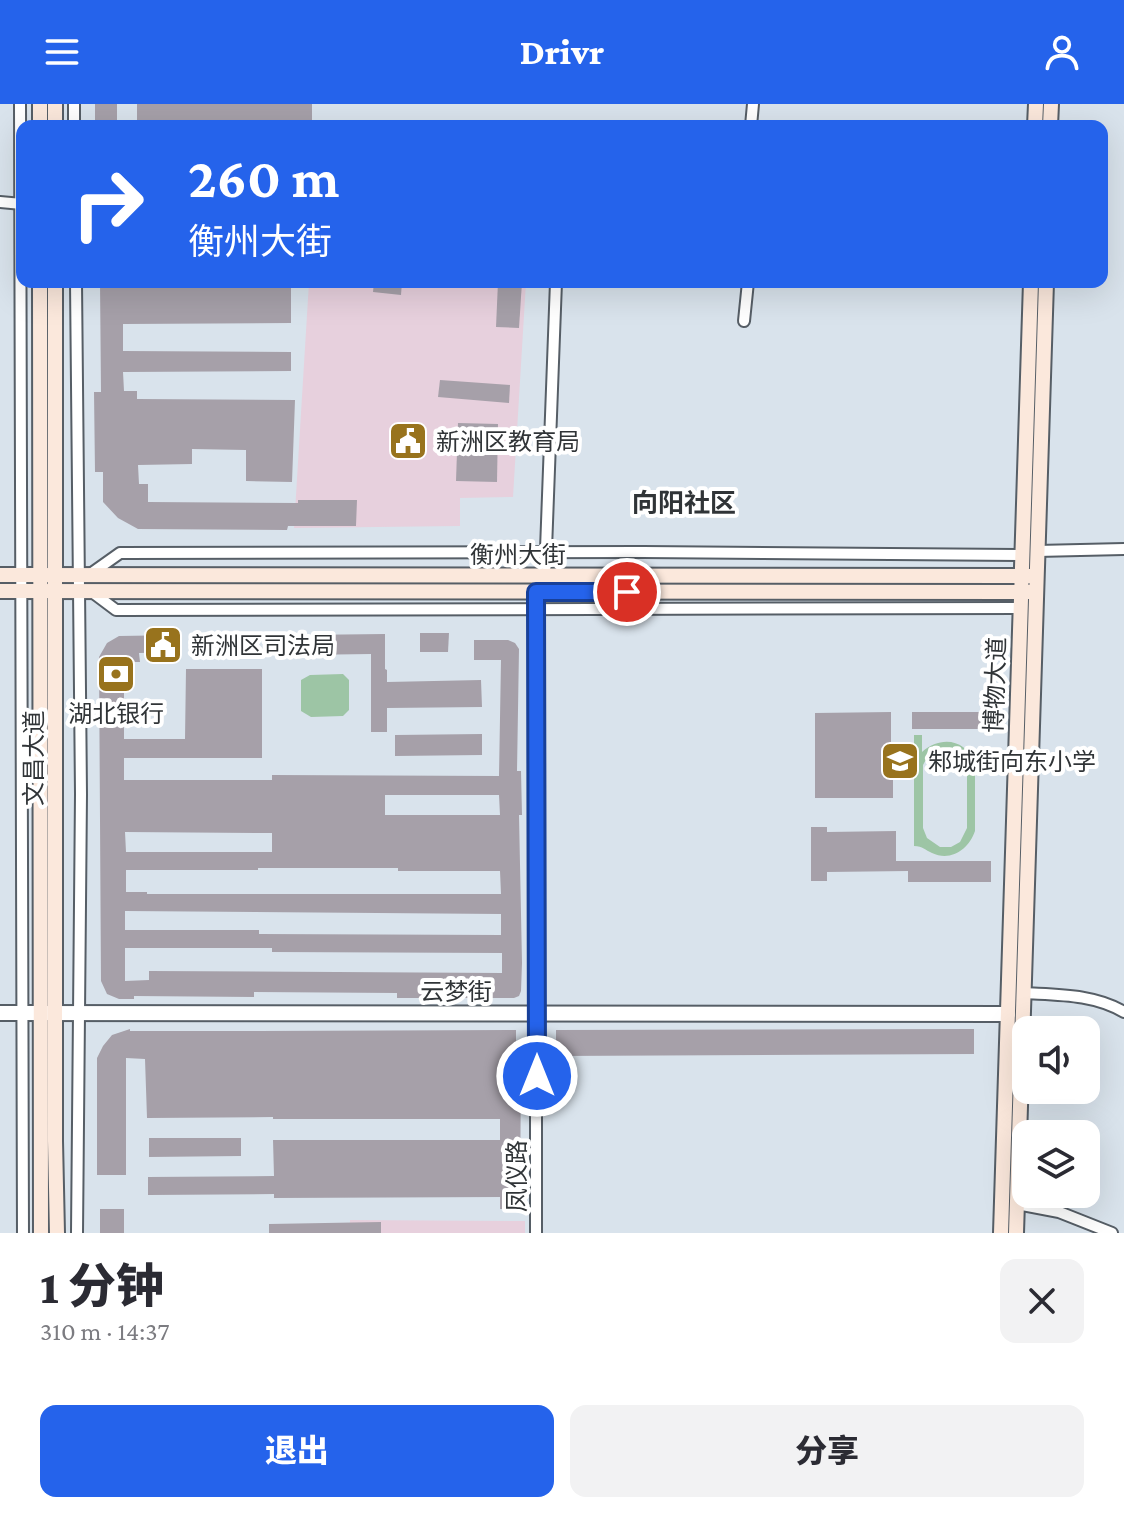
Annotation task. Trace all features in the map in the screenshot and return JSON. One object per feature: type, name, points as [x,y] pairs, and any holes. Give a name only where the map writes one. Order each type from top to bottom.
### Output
[{"type":"main road","name":"文昌大道","points":[[40,288],[48,575]]},
{"type":"main road","name":"文昌大道","points":[[41,1233],[48,1013],[48,575],[55,288]]},
{"type":"main road","name":"博物大道","points":[[1020,1120],[1028,592],[1028,576],[1021,555],[1031,288]]},
{"type":"main road","name":"博物大道","points":[[1028,576],[1037,551],[1046,288]]},
{"type":"main road","name":"衡州大街","points":[[0,574],[1028,576]]},
{"type":"main road","name":"衡州大街","points":[[0,591],[1028,592]]},
{"type":"main road","name":"博物大道","points":[[1001,1233],[1020,608],[1028,592]]},
{"type":"main road","name":"文昌大道","points":[[48,1013],[57,1233]]},
{"type":"main road","name":"博物大道","points":[[1016,1233],[1017,1208]]},
{"type":"street","points":[[21,288],[23,1233]]},
{"type":"street","points":[[76,288],[85,591],[77,1233]]},
{"type":"street","points":[[545,576],[556,288]]},
{"type":"street","points":[[744,321],[747,288]]},
{"type":"street","points":[[1037,551],[1124,549]]},
{"type":"street","points":[[84,575],[120,553],[1021,555]]},
{"type":"street","points":[[85,591],[116,610],[1020,608]]},
{"type":"street","name":"凤仪路","points":[[536,592],[536,1233]]},
{"type":"street","points":[[1024,993],[1084,997],[1124,1012]]},
{"type":"street","name":"云梦街","points":[[0,1013],[1008,1014]]},
{"type":"street","points":[[1038,1208],[1059,1212],[1112,1233]]},
{"type":"shaded area","name":"新洲区教育局","points":[[309,288],[526,288],[513,497],[460,498],[460,526],[294,528]]},
{"type":"shaded area","points":[[350,1220],[525,1221],[525,1233],[350,1233]]},
{"type":"green space","points":[[343,674],[349,680],[349,710],[343,716],[311,717],[301,711],[301,680],[310,675]]},
{"type":"green space","points":[[914,735],[922,735],[922,752],[937,743],[953,742],[971,756],[975,765],[975,831],[964,848],[952,855],[939,855],[914,846]],"holes":[[[939,749],[951,749],[961,755],[967,764],[967,828],[960,842],[951,847],[940,847],[927,838],[923,828],[923,765],[929,754]]]},
{"type":"building","points":[[95,104],[117,104],[117,120],[95,120]]},
{"type":"building","points":[[137,104],[312,104],[312,120],[137,120]]},
{"type":"building","points":[[100,288],[291,288],[291,323],[123,324],[123,351],[291,352],[291,371],[123,372],[124,391],[137,391],[137,399],[295,400],[292,482],[246,481],[246,450],[192,449],[192,464],[138,465],[139,484],[148,484],[148,502],[298,503],[298,500],[357,500],[356,526],[288,526],[287,530],[138,529],[118,518],[103,502],[103,472],[95,472],[94,392],[101,392]]},
{"type":"building","points":[[373,288],[402,288],[401,295],[373,292]]},
{"type":"building","points":[[498,288],[522,288],[519,328],[496,327]]},
{"type":"building","points":[[440,380],[510,385],[509,403],[438,397]]},
{"type":"building","points":[[458,423],[498,424],[497,482],[456,481]]},
{"type":"building","points":[[420,633],[449,633],[448,652],[420,652]]},
{"type":"building","points":[[385,634],[387,682],[481,680],[482,707],[387,708],[387,732],[371,732],[371,654],[301,655],[301,635]]},
{"type":"building","points":[[181,635],[182,652],[139,653],[140,662],[129,662],[130,686],[124,686],[124,739],[185,739],[186,669],[262,669],[262,758],[124,758],[124,780],[272,780],[272,775],[499,776],[501,660],[474,660],[474,640],[508,640],[515,643],[519,649],[517,771],[521,771],[522,815],[519,815],[522,963],[519,996],[397,998],[397,993],[254,992],[254,997],[134,996],[134,999],[119,999],[107,994],[101,981],[99,657],[107,643],[119,636]],"holes":[[[385,795],[499,795],[500,815],[385,815]],[[125,832],[272,833],[272,852],[126,852]],[[398,868],[398,871],[500,871],[501,894],[126,892],[126,870]],[[125,911],[501,914],[501,935],[259,934],[259,930],[125,930]],[[125,948],[502,953],[502,973],[149,971],[149,980],[125,981]]]},
{"type":"building","points":[[891,712],[893,798],[815,798],[815,713]]},
{"type":"building","points":[[912,712],[988,712],[988,729],[912,729]]},
{"type":"building","points":[[482,734],[482,755],[395,756],[395,735]]},
{"type":"building","points":[[811,827],[827,827],[827,832],[896,831],[896,861],[991,861],[991,882],[908,882],[908,871],[827,872],[827,881],[811,881]]},
{"type":"building","points":[[130,1029],[516,1030],[516,1058],[521,1058],[520,1209],[500,1209],[500,1197],[148,1195],[148,1177],[274,1176],[273,1140],[500,1140],[500,1119],[147,1118],[145,1059],[126,1058],[126,1175],[97,1175],[97,1058],[112,1035]]},
{"type":"building","points":[[974,1029],[974,1054],[556,1056],[556,1030]]},
{"type":"building","points":[[149,1138],[241,1138],[241,1156],[149,1157]]},
{"type":"building","points":[[100,1209],[124,1209],[124,1233],[100,1233]]},
{"type":"building","points":[[381,1222],[381,1233],[269,1233],[269,1224]]},
{"type":"place","name":"新洲区教育局","points":[[408,441]]},
{"type":"place","name":"新洲区司法局","points":[[163,645]]},
{"type":"place","name":"湖北银行","points":[[116,674]]},
{"type":"place","name":"邾城街向东小学","points":[[900,761]]},
{"type":"district","name":"向阳社区","points":[[684,503]]},
{"type":"route","points":[[537,1076],[536,592],[627,592]]}]
